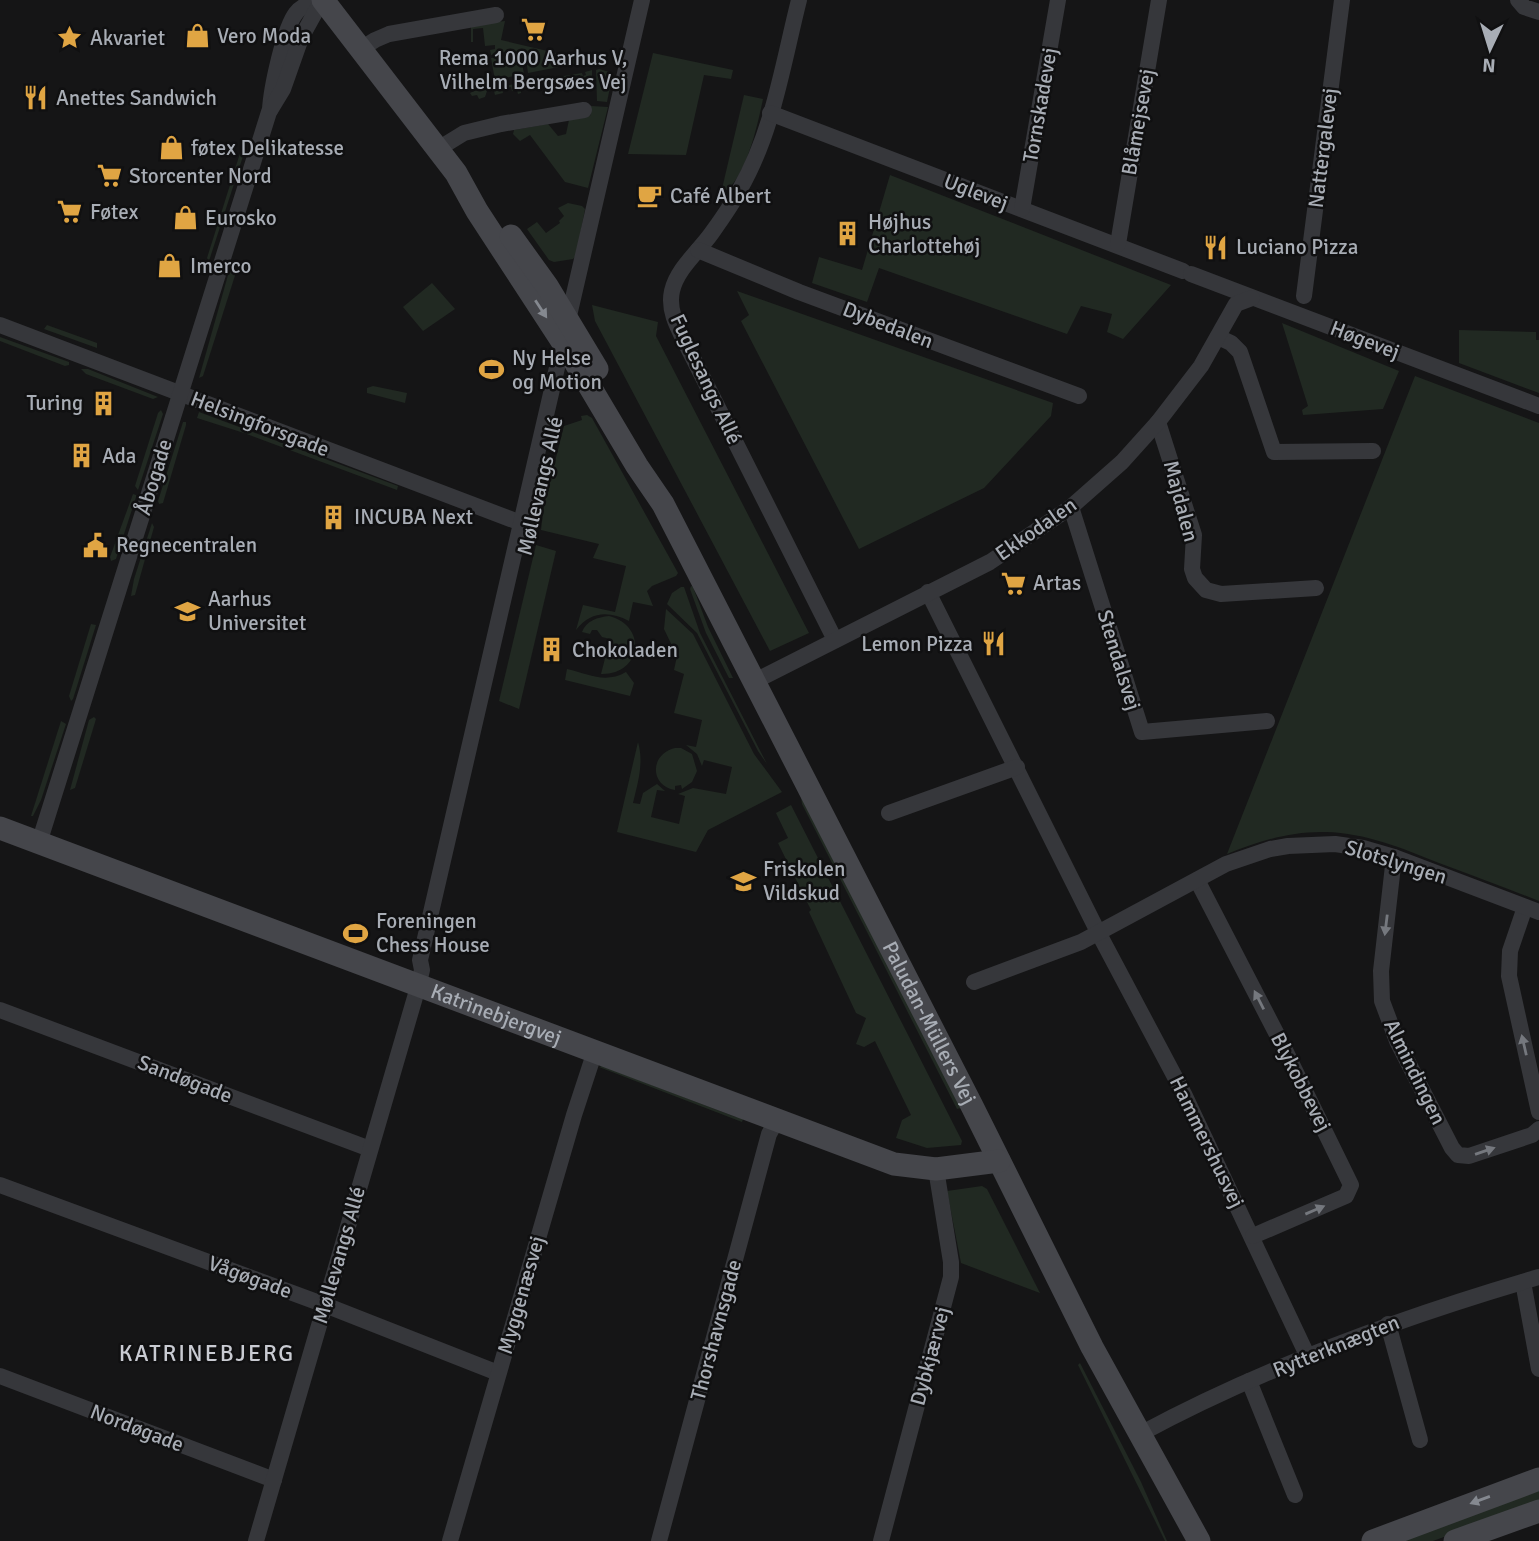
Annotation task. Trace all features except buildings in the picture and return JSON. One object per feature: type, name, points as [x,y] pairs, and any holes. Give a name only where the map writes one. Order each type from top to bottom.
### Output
[{"type":"street","name":"Paludan-Müllers Vej","points":[[322,0],[456,173],[477,211],[570,338],[637,466],[663,504],[1092,1347],[1199,1541]]},
{"type":"street","name":"Åbogade","points":[[39,843],[269,112],[271,86],[293,17],[304,6],[322,0]]},
{"type":"street","name":"Møllevangs Allé","points":[[256,1541],[420,978],[429,961],[570,338],[642,0]]},
{"type":"street","name":"Møllevangs Allé","points":[[420,978],[420,960],[521,523],[570,338],[653,0]]},
{"type":"street","name":"Fuglesangs Allé","points":[[799,0],[758,150],[740,189],[680,273],[671,293],[671,304],[690,352],[835,640]]},
{"type":"street","name":"Tornskadevej","points":[[1022,209],[1058,0]]},
{"type":"street","name":"Blåmejsevej","points":[[1118,244],[1158,0]]},
{"type":"street","name":"Nattergalevej","points":[[1304,296],[1342,0]]},
{"type":"street","points":[[1518,0],[1524,7],[1539,12]]},
{"type":"street","points":[[361,49],[389,34],[496,15]]},
{"type":"street","points":[[438,149],[464,133],[584,110]]},
{"type":"street","name":"Uglevej","points":[[770,113],[1187,272]]},
{"type":"street","name":"Dybedalen","points":[[698,250],[803,293],[1079,396]]},
{"type":"street","name":"Høgevej","points":[[1187,272],[1539,406]]},
{"type":"street","name":"Ekkodalen","points":[[753,682],[990,562],[1072,507],[1122,462],[1158,422],[1201,366],[1236,304],[1252,298]]},
{"type":"street","name":"Helsingforsgade","points":[[0,325],[521,523]]},
{"type":"street","points":[[1218,337],[1231,343],[1240,352],[1274,453],[1374,451]]},
{"type":"street","name":"Majdalen","points":[[1158,422],[1194,535],[1192,569],[1199,585],[1212,593],[1221,594],[1316,588]]},
{"type":"street","name":"Stendalsvej","points":[[1072,507],[1142,732],[1267,721]]},
{"type":"street","name":"Hammershusvej","points":[[928,592],[1098,932],[1184,1094],[1308,1357]]},
{"type":"street","points":[[888,813],[1017,767]]},
{"type":"street","name":"Katrinebjergvej","points":[[0,828],[420,978],[589,1066],[777,1119],[894,1164],[936,1169],[999,1161]]},
{"type":"street","name":"Slotslyngen","points":[[1098,932],[1242,858],[1295,845],[1335,844],[1363,848],[1532,909]]},
{"type":"street","name":"Almindingen","points":[[1394,857],[1381,971],[1382,1001],[1397,1041],[1452,1147],[1458,1155],[1469,1156],[1532,1135],[1539,1129]]},
{"type":"street","name":"Blykobbevej","points":[[1197,880],[1350,1185],[1346,1196],[1253,1236]]},
{"type":"street","points":[[1532,909],[1510,951],[1509,976],[1539,1112]]},
{"type":"street","points":[[974,982],[1081,942],[1098,932]]},
{"type":"street","name":"Sandøgade","points":[[0,1010],[370,1149]]},
{"type":"street","name":"Myggenæsvej","points":[[450,1541],[589,1066]]},
{"type":"street","name":"Thorshavnsgade","points":[[659,1541],[769,1134],[777,1119]]},
{"type":"street","name":"Dybkjærvej","points":[[881,1541],[951,1278],[951,1262],[936,1169]]},
{"type":"street","name":"Vågøgade","points":[[0,1185],[498,1373]]},
{"type":"street","name":"Rytterknægten","points":[[1140,1434],[1250,1381],[1388,1324],[1539,1277]]},
{"type":"street","points":[[1523,1282],[1539,1369]]},
{"type":"street","points":[[1388,1324],[1420,1440]]},
{"type":"street","name":"Nordøgade","points":[[0,1376],[274,1480]]},
{"type":"street","points":[[1250,1381],[1295,1495]]},
{"type":"street","points":[[1373,1541],[1539,1479]]},
{"type":"street","points":[[1455,1541],[1539,1511]]},
{"type":"shaded area","points":[[505,21],[501,40],[590,61],[528,73],[526,59],[512,61],[509,51],[491,55],[490,50],[495,49],[495,45],[485,46],[483,28],[473,29],[471,42],[471,25]]},
{"type":"shaded area","points":[[653,53],[733,70],[731,79],[704,75],[686,155],[628,154]]},
{"type":"shaded area","points":[[506,56],[508,66],[522,63],[524,74],[495,80],[491,58]]},
{"type":"shaded area","points":[[592,70],[592,83],[590,77],[581,79],[580,75],[571,76],[572,81],[565,83],[564,78],[554,80],[555,85],[548,87],[546,82],[538,84],[538,89],[530,91],[529,86],[521,88],[521,93],[518,94],[517,90],[512,91],[511,87],[502,89],[503,93],[495,95],[494,91],[487,91],[485,97],[479,99],[477,95],[472,96],[470,93],[582,73],[583,76],[586,75],[585,72]]},
{"type":"shaded area","points":[[596,70],[613,73],[607,102],[597,101]]},
{"type":"shaded area","points":[[744,95],[763,99],[758,123],[744,166],[737,178],[721,193]]},
{"type":"shaded area","points":[[591,106],[608,107],[588,188],[565,182],[530,135],[520,141],[513,134],[514,130],[548,124],[558,136],[566,134],[569,120],[591,115]]},
{"type":"shaded area","points":[[243,149],[245,150],[209,261],[207,258]]},
{"type":"shaded area","points":[[890,175],[1171,285],[1123,339],[1107,332],[1112,314],[1081,306],[1067,334],[879,268],[867,302],[812,283],[819,257],[862,270]]},
{"type":"shaded area","points":[[568,203],[585,209],[576,256],[573,259],[554,262],[549,260],[527,229],[537,222],[546,233],[560,223],[564,216],[558,208]]},
{"type":"shaded area","points":[[239,263],[203,376],[199,378],[230,268]]},
{"type":"shaded area","points":[[432,283],[455,309],[423,331],[403,307]]},
{"type":"shaded area","points":[[737,291],[1053,403],[1051,416],[984,488],[859,549],[741,321],[749,315]]},
{"type":"shaded area","points":[[592,305],[658,322],[656,336],[809,633],[770,651],[595,321]]},
{"type":"shaded area","points":[[1282,323],[1399,371],[1383,409],[1303,415],[1302,410],[1308,406]]},
{"type":"shaded area","points":[[47,325],[97,343],[97,348],[44,329]]},
{"type":"shaded area","points":[[1459,330],[1536,332],[1536,340],[1539,340],[1539,393],[1459,363]]},
{"type":"shaded area","points":[[0,337],[69,362],[69,365],[65,366],[0,341]]},
{"type":"shaded area","points":[[81,369],[88,369],[158,397],[153,399],[86,374]]},
{"type":"shaded area","points":[[1415,376],[1539,423],[1539,901],[1397,847],[1355,835],[1300,833],[1263,841],[1227,854]]},
{"type":"shaded area","points":[[373,386],[407,393],[405,403],[367,393],[367,388]]},
{"type":"shaded area","points":[[161,410],[163,414],[138,490],[135,486]]},
{"type":"shaded area","points":[[199,412],[398,486],[397,490],[197,418]]},
{"type":"shaded area","points":[[581,416],[592,418],[678,573],[647,591],[653,606],[633,602],[629,621],[607,614],[594,616],[576,630],[583,605],[615,612],[626,566],[593,558],[599,544],[541,530],[544,505],[564,426],[582,420]]},
{"type":"shaded area","points":[[183,422],[186,422],[186,425],[163,503],[159,504],[158,501]]},
{"type":"shaded area","points":[[133,494],[136,497],[116,559],[111,561],[110,557]]},
{"type":"shaded area","points":[[152,523],[154,527],[135,595],[131,596],[134,579]]},
{"type":"shaded area","points":[[536,545],[556,551],[519,709],[499,701]]},
{"type":"shaded area","points":[[691,586],[733,678],[729,678],[706,633]]},
{"type":"shaded area","points":[[684,587],[700,633],[767,764],[697,633],[667,604],[672,593]]},
{"type":"shaded area","points":[[666,609],[693,634],[754,754],[782,792],[708,830],[696,852],[617,832],[638,742],[640,765],[633,803],[640,804],[643,793],[657,784],[665,791],[657,790],[651,817],[679,824],[685,796],[678,794],[693,788],[726,794],[732,767],[704,760],[702,766],[697,754],[686,745],[696,747],[702,720],[674,713],[684,674],[674,670],[677,656],[664,629]]},
{"type":"shaded area","points":[[609,616],[622,621],[630,629],[635,649],[632,659],[625,667],[601,674],[610,639],[602,637],[597,630],[592,630],[590,634],[582,632],[593,620]]},
{"type":"shaded area","points":[[91,624],[96,625],[71,701],[69,696]]},
{"type":"shaded area","points":[[567,669],[604,678],[626,672],[634,683],[630,696],[565,680]]},
{"type":"shaded area","points":[[94,717],[96,719],[75,788],[70,790],[89,720]]},
{"type":"shaded area","points":[[61,721],[66,724],[41,800],[31,816]]},
{"type":"shaded area","points":[[675,748],[692,754],[697,771],[692,782],[682,789],[681,785],[675,786],[675,790],[661,782],[656,769],[661,756]]},
{"type":"shaded area","points":[[801,797],[961,1108],[957,1109],[802,804]]},
{"type":"shaded area","points":[[791,805],[962,1141],[961,1145],[927,1148],[896,1138],[902,1120],[911,1115],[875,1041],[864,1047],[856,1044],[866,1018],[856,1013],[778,843],[788,838],[776,813]]},
{"type":"shaded area","points":[[599,1067],[736,1117],[739,1114],[744,1116],[742,1122]]},
{"type":"shaded area","points":[[982,1186],[987,1189],[1040,1293],[961,1263],[947,1191]]},
{"type":"shaded area","points":[[1080,1363],[1141,1482],[1167,1541],[1078,1365]]},
{"type":"shaded area","points":[[1539,1488],[1539,1502],[1433,1541],[1404,1541]]},
{"type":"place","name":"Rema 1000 Aarhus V, Vilhelm Bergsøes Vej","points":[[533,29]]},
{"type":"place","name":"Vero Moda","points":[[197,36]]},
{"type":"place","name":"Akvariet","points":[[70,38]]},
{"type":"place","name":"Anettes Sandwich","points":[[36,98]]},
{"type":"place","name":"føtex Delikatesse","points":[[171,148]]},
{"type":"place","name":"Storcenter Nord","points":[[109,176]]},
{"type":"place","name":"Café Albert","points":[[650,196]]},
{"type":"place","name":"Føtex","points":[[70,212]]},
{"type":"place","name":"Eurosko","points":[[185,218]]},
{"type":"place","name":"Højhus Charlottehøj","points":[[848,234]]},
{"type":"place","name":"Luciano Pizza","points":[[1216,247]]},
{"type":"place","name":"Imerco","points":[[170,266]]},
{"type":"place","name":"Ny Helse og Motion","points":[[492,370]]},
{"type":"place","name":"Turing","points":[[103,403]]},
{"type":"place","name":"Ada","points":[[82,456]]},
{"type":"place","name":"INCUBA Next","points":[[334,517]]},
{"type":"place","name":"Regnecentralen","points":[[96,545]]},
{"type":"place","name":"Artas","points":[[1013,583]]},
{"type":"place","name":"Aarhus Universitet","points":[[188,611]]},
{"type":"place","name":"Lemon Pizza","points":[[993,644]]},
{"type":"place","name":"Chokoladen","points":[[552,650]]},
{"type":"place","name":"Friskolen Vildskud","points":[[743,881]]},
{"type":"place","name":"Foreningen Chess House","points":[[356,933]]},
{"type":"district","name":"KATRINEBJERG","points":[[207,1353]]}]
